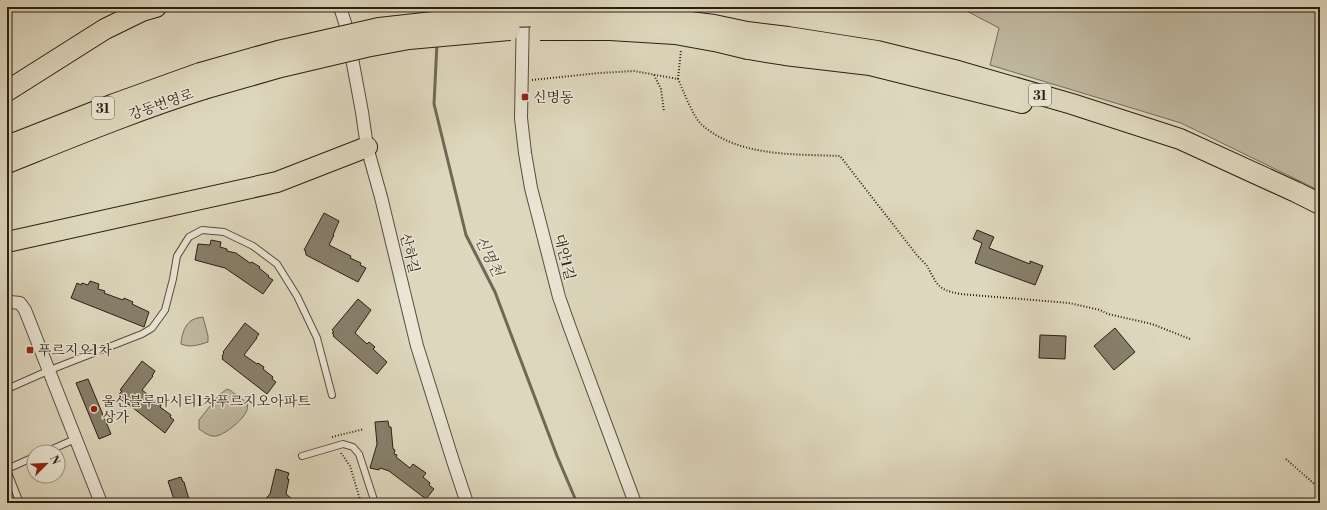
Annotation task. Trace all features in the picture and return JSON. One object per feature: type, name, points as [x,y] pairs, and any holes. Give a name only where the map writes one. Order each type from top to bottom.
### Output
[{"type":"highway","points":[[7,91],[105,29],[142,10],[156,7]]},
{"type":"highway","points":[[202,81],[281,67],[366,47],[409,39],[501,30],[610,30],[675,34],[747,41],[784,55],[870,65],[1060,113],[1174,152],[1283,199],[1320,218]]},
{"type":"highway","name":"31","points":[[747,41],[788,37],[877,51],[958,71],[1072,104],[1180,139],[1320,204]]},
{"type":"highway","name":"강동번영로","points":[[7,146],[114,104],[202,81]]},
{"type":"highway","name":"강동번영로","points":[[7,163],[162,102],[202,81]]},
{"type":"highway","points":[[7,242],[277,182],[367,147]]},
{"type":"street","name":"산하길","points":[[340,7],[346,26],[367,147],[381,197],[417,346],[467,503]]},
{"type":"street","name":"대안1길","points":[[523,7],[521,118],[531,188],[559,297],[635,503]]},
{"type":"street","points":[[8,302],[20,303],[25,310],[50,370],[75,439],[101,503]]},
{"type":"lane","points":[[7,389],[50,370],[142,334],[152,328],[165,310],[177,256],[189,237],[202,230],[224,232],[253,246],[277,264],[297,296],[317,338],[332,395]]},
{"type":"lane","points":[[64,444],[75,439]]},
{"type":"lane","points":[[302,456],[343,444],[354,447],[359,454],[375,503]]},
{"type":"lane","points":[[20,503],[7,470],[26,461]]},
{"type":"path","points":[[521,82],[599,73],[634,72],[678,78],[688,102],[701,124],[721,137],[745,147],[763,151],[840,156],[926,265],[937,285],[944,289],[960,294],[1069,303],[1152,324],[1190,339]]},
{"type":"path","points":[[654,75],[661,89],[664,112]]},
{"type":"path","points":[[332,437],[364,429]]},
{"type":"path","points":[[335,451],[341,453],[350,466],[361,503]]},
{"type":"path","points":[[1286,459],[1320,488]]},
{"type":"shaded area","points":[[959,7],[1320,7],[1320,191],[1181,123],[990,65],[999,28]]},
{"type":"shaded area","points":[[203,317],[208,342],[191,346],[181,344],[186,326],[193,320]]},
{"type":"shaded area","points":[[227,389],[244,400],[247,404],[246,413],[237,423],[220,435],[209,435],[199,429],[199,420],[219,395]]},
{"type":"building","points":[[324,213],[339,221],[329,245],[351,256],[350,258],[361,263],[360,265],[366,268],[358,282],[306,255],[306,251],[304,250]]},
{"type":"building","points":[[977,230],[994,237],[989,248],[1030,264],[1030,261],[1043,266],[1035,285],[975,263],[982,243],[973,239]]},
{"type":"building","points":[[211,240],[221,242],[220,247],[227,249],[227,251],[236,253],[250,263],[252,262],[260,267],[259,268],[269,276],[268,277],[273,280],[263,294],[225,268],[195,260],[198,244],[210,245]]},
{"type":"building","points":[[90,281],[99,284],[98,289],[105,291],[104,293],[123,300],[124,298],[133,302],[132,304],[149,312],[144,327],[71,298],[77,283],[81,285],[82,283],[88,285]]},
{"type":"building","points":[[358,299],[371,310],[355,333],[367,344],[369,342],[375,347],[373,349],[387,362],[377,374],[333,336],[334,335],[332,333],[334,332],[332,330]]},
{"type":"building","points":[[245,323],[259,334],[244,355],[264,367],[263,369],[273,377],[272,379],[276,382],[267,394],[222,359],[223,352]]},
{"type":"building","points":[[1115,328],[1135,352],[1114,370],[1094,346]]},
{"type":"building","points":[[1040,335],[1066,336],[1065,359],[1039,358]]},
{"type":"building","points":[[142,361],[155,371],[142,390],[161,405],[160,407],[171,415],[170,417],[174,420],[165,433],[119,397],[119,394],[122,391],[120,390]]},
{"type":"building","name":"울산블루마시티1차푸르지오아파트 상가","points":[[88,379],[111,434],[99,439],[76,383]]},
{"type":"building","points":[[388,421],[389,427],[391,427],[393,449],[395,450],[394,454],[397,455],[396,457],[410,468],[413,464],[426,473],[423,477],[434,489],[426,499],[389,471],[380,468],[379,470],[370,468],[377,444],[375,422]]},
{"type":"building","points":[[276,469],[289,473],[286,494],[297,503],[261,503],[270,494]]},
{"type":"building","points":[[181,477],[190,503],[175,503],[168,481]]},
{"type":"waterway","name":"신명천","points":[[438,7],[438,15]]},
{"type":"waterway","name":"신명천","points":[[437,43],[434,104],[466,235],[495,292],[557,456],[577,503]]},
{"type":"place","name":"신명동","points":[[525,97]]},
{"type":"place","name":"푸르지오1차","points":[[30,350]]},
{"type":"place","name":"울산블루마시티1차푸르지오아파트 상가","points":[[94,409]]}]
